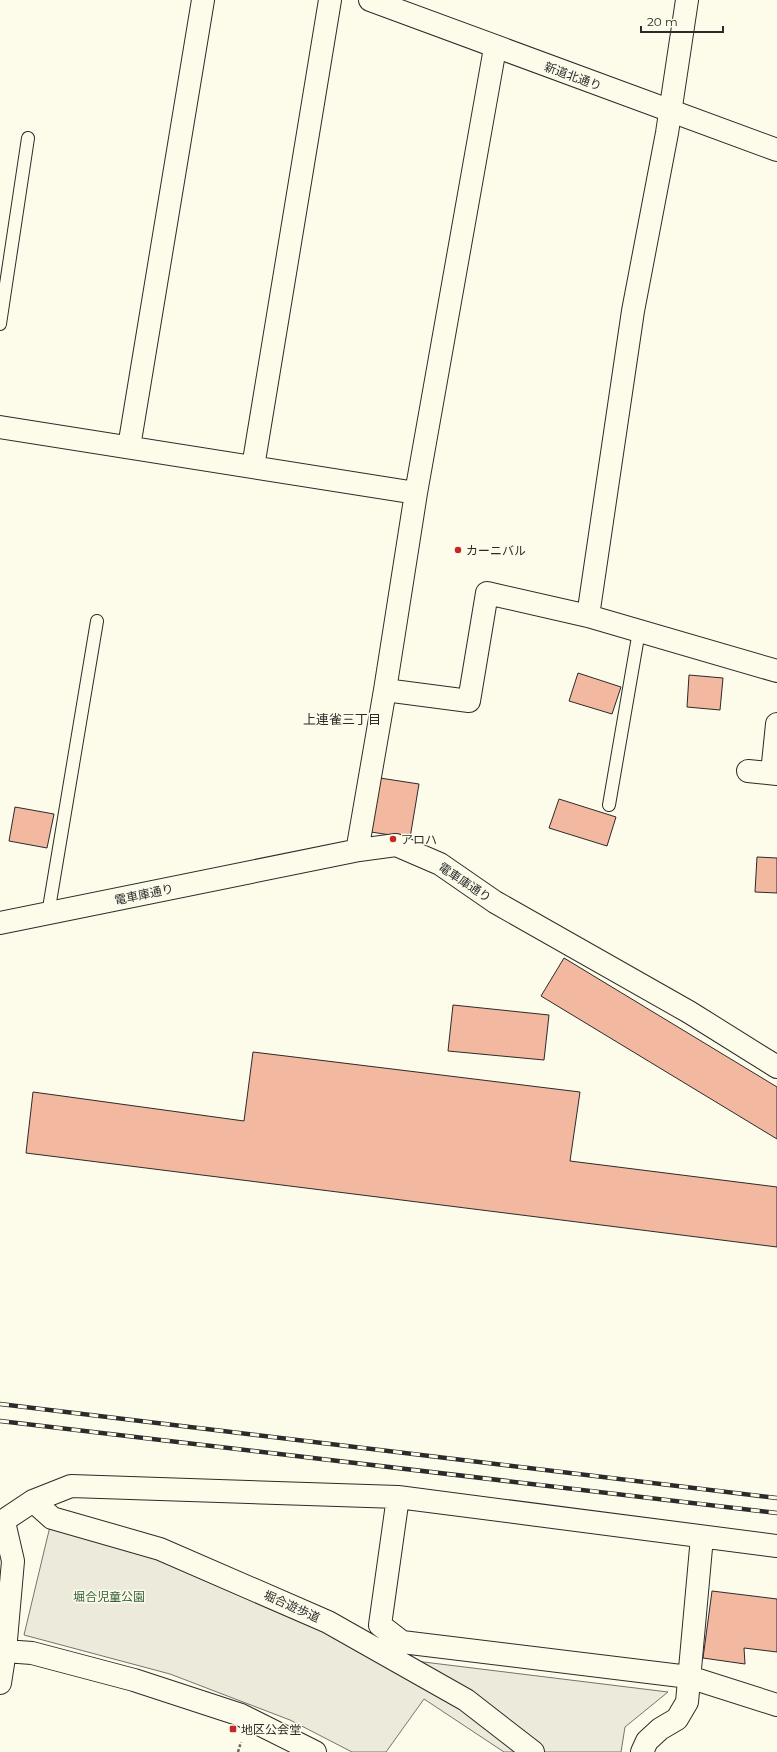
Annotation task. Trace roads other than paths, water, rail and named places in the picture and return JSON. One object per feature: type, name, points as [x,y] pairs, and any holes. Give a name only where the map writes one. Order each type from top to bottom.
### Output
[{"type":"street","points":[[129,447],[203,0]]},
{"type":"street","points":[[253,467],[330,0]]},
{"type":"street","name":"新道北通り","points":[[370,0],[495,48],[777,150]]},
{"type":"street","points":[[588,616],[632,311],[670,112],[687,0]]},
{"type":"street","points":[[359,850],[358,846],[385,690],[416,493],[495,48]]},
{"type":"street","points":[[0,427],[416,493]]},
{"type":"street","points":[[385,690],[469,702],[487,593],[588,616],[777,671]]},
{"type":"street","points":[[748,771],[775,774],[777,724]]},
{"type":"street","name":"電車庫通り","points":[[0,923],[359,850],[396,845],[440,864],[495,902],[689,1012],[777,1067]]},
{"type":"street","points":[[0,1683],[5,1651],[13,1561],[2,1523],[33,1501],[71,1486],[398,1497],[777,1546]]},
{"type":"street","points":[[398,1497],[380,1625],[402,1642],[689,1677],[777,1705]]},
{"type":"street","name":"堀合遊歩道","points":[[33,1501],[52,1518],[160,1548],[328,1622],[466,1700],[533,1752]]},
{"type":"street","points":[[642,1752],[647,1741],[660,1729],[676,1719],[687,1702],[702,1537]]},
{"type":"street","points":[[5,1651],[32,1653],[134,1680],[241,1716],[315,1752]]},
{"type":"lane","points":[[0,324],[28,138]]},
{"type":"lane","points":[[48,914],[97,621]]},
{"type":"lane","points":[[609,805],[639,631]]},
{"type":"railway","points":[[0,1404],[777,1498]]},
{"type":"railway","points":[[0,1421],[777,1513]]},
{"type":"place","name":"カーニバル","points":[[458,550]]},
{"type":"place","name":"アロハ","points":[[393,839]]},
{"type":"place","name":"地区公会堂","points":[[233,1729]]},
{"type":"district","name":"上連雀三丁目","points":[[342,719]]},
{"type":"park label","name":"堀合児童公園","points":[[109,1596]]}]
